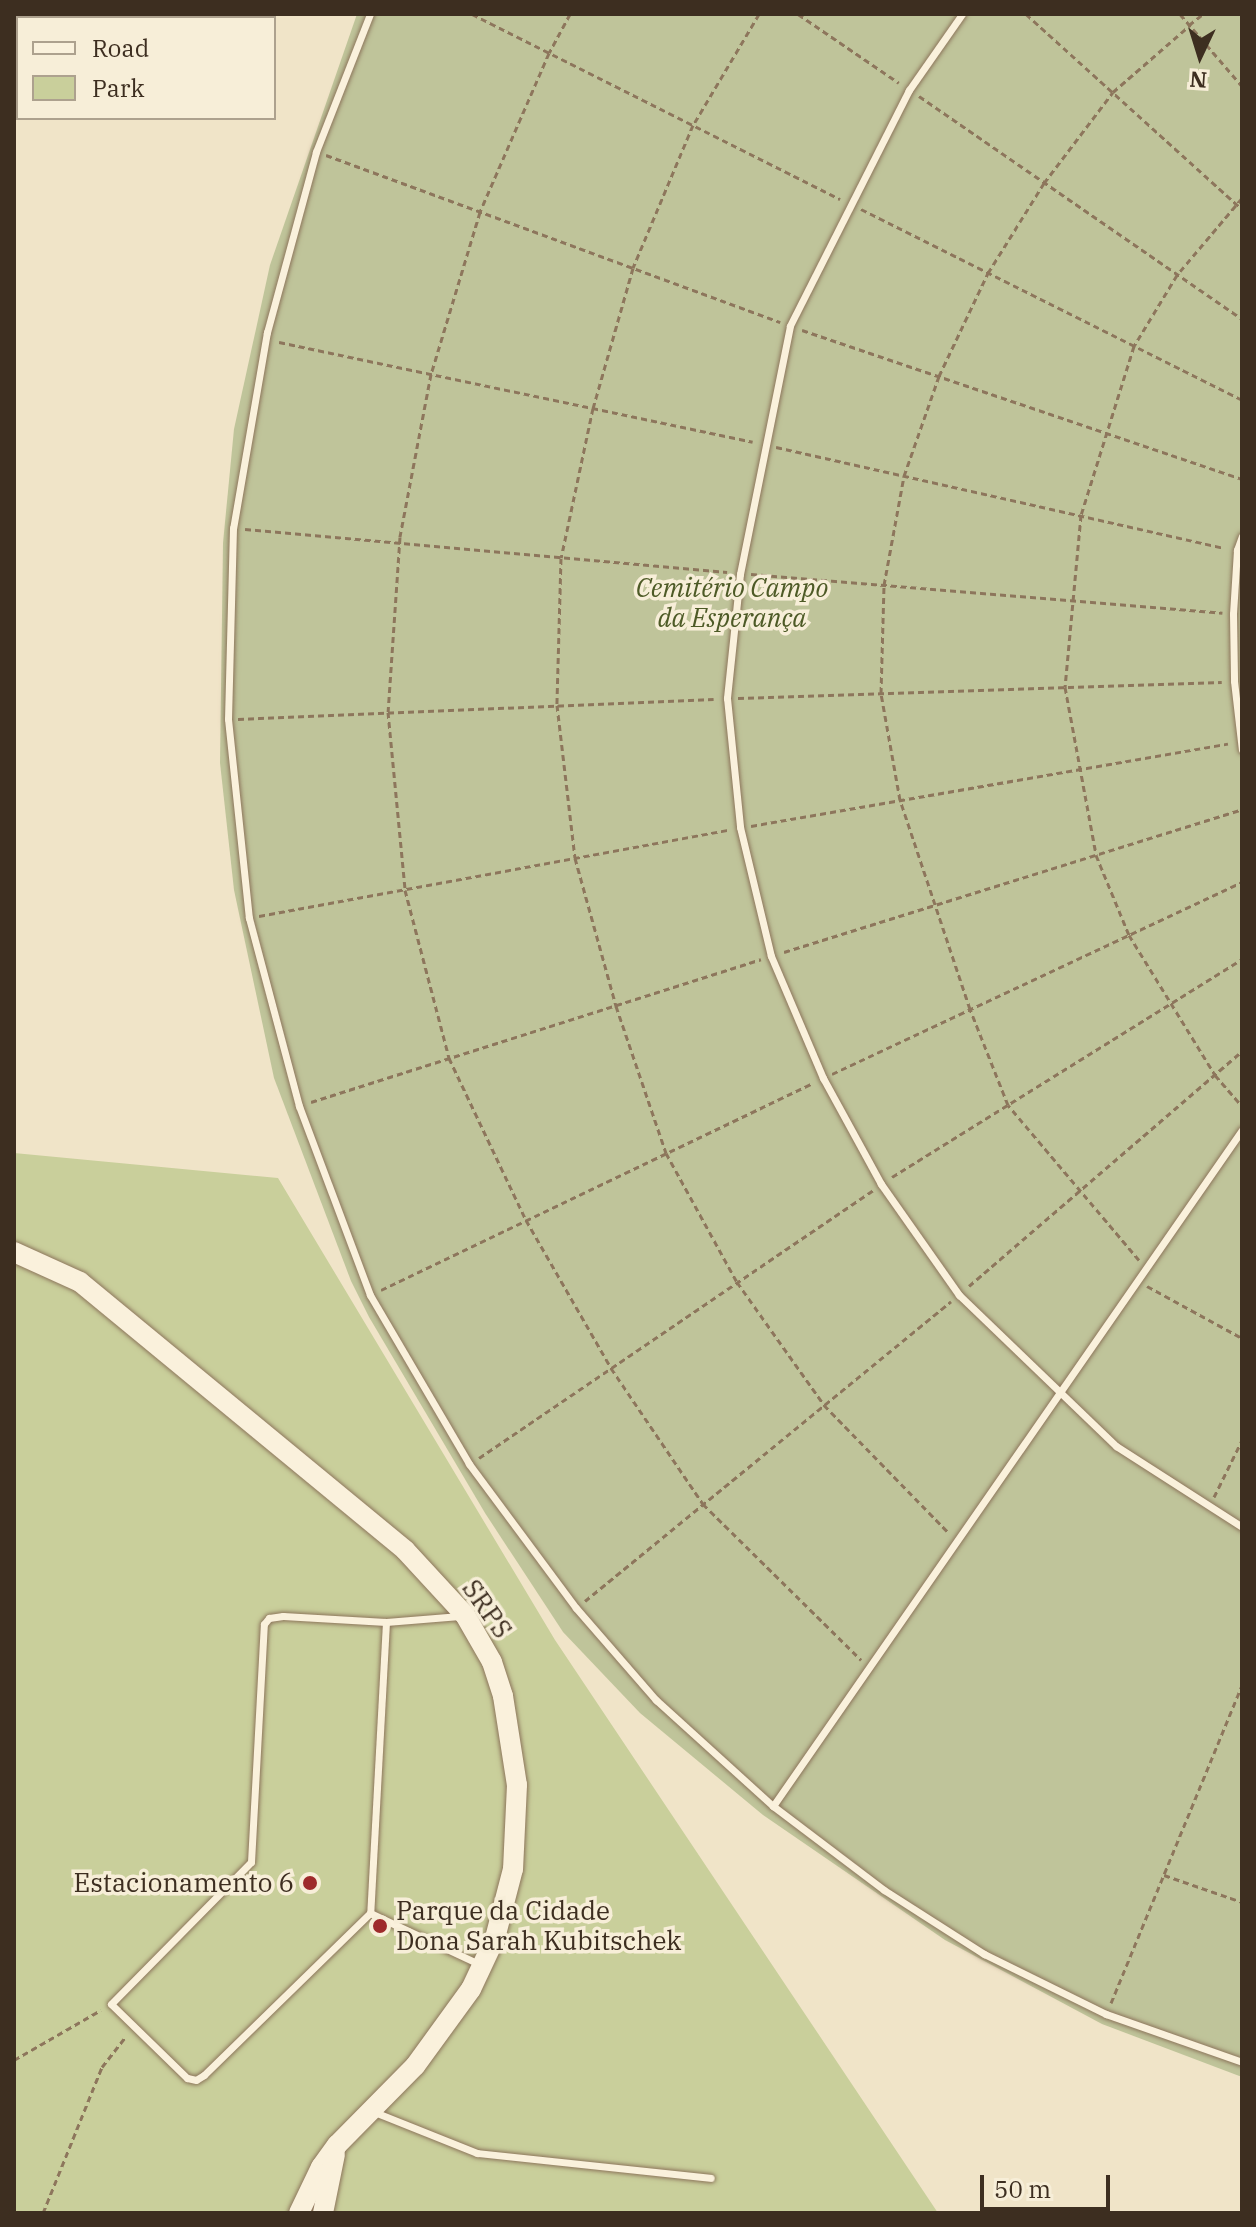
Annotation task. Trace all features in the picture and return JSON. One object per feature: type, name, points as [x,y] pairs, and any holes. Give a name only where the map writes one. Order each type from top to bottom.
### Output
[{"type":"main road","name":"SRPS","points":[[14,1252],[80,1282],[405,1550],[465,1615],[492,1662],[503,1696],[517,1785],[513,1869],[495,1938],[471,1989],[415,2066],[337,2145],[321,2167],[299,2213]]},
{"type":"main road","points":[[323,2213],[337,2145]]},
{"type":"lane","points":[[370,14],[316,152],[265,339],[233,528],[228,719],[249,918],[299,1106],[370,1295],[469,1464],[576,1608],[656,1700],[773,1806],[884,1890],[984,1954],[1106,2014],[1242,2062]]},
{"type":"lane","points":[[962,14],[909,90],[790,326],[740,574],[727,698],[740,827],[771,956],[823,1078],[881,1184],[959,1295],[1116,1446],[1242,1527]]},
{"type":"lane","points":[[1242,536],[1237,550],[1234,681],[1242,750]]},
{"type":"lane","points":[[773,1806],[1242,1130]]},
{"type":"lane","points":[[386,1622],[370,1913],[199,2079],[187,2078],[111,2004],[251,1862],[264,1624],[269,1618],[283,1616],[386,1622],[465,1615]]},
{"type":"lane","points":[[370,1913],[483,1966]]},
{"type":"lane","points":[[370,2110],[477,2153],[711,2178]]},
{"type":"path","points":[[570,14],[549,53],[480,212],[431,374],[400,537],[388,712],[405,890],[449,1058],[526,1220],[611,1368],[703,1504],[869,1669]]},
{"type":"path","points":[[759,14],[693,125],[633,268],[593,408],[561,558],[557,705],[575,858],[616,1006],[666,1153],[737,1282],[824,1405],[957,1542]]},
{"type":"path","points":[[798,14],[1242,319]]},
{"type":"path","points":[[1026,14],[1242,209]]},
{"type":"path","points":[[1180,14],[1242,86]]},
{"type":"path","points":[[1146,1269],[1008,1105],[970,1009],[900,800],[881,693],[884,585],[904,476],[939,376],[988,273],[1044,183],[1113,92],[1203,14]]},
{"type":"path","points":[[316,152],[790,326],[1242,479]]},
{"type":"path","points":[[1242,198],[1177,275],[1134,346],[1081,515],[1065,687],[1096,855],[1129,935],[1168,1005],[1215,1075],[1242,1106]]},
{"type":"path","points":[[265,339],[766,445],[1237,550]]},
{"type":"path","points":[[370,1295],[1242,882]]},
{"type":"path","points":[[469,1464],[881,1184],[1242,959]]},
{"type":"path","points":[[576,1608],[959,1295],[1242,1051]]},
{"type":"path","points":[[1138,1281],[1242,1338]]},
{"type":"path","points":[[1209,1507],[1242,1440]]},
{"type":"path","points":[[1106,2014],[1242,1685]]},
{"type":"path","points":[[1164,1875],[1242,1902]]},
{"type":"path","points":[[14,2060],[111,2004]]},
{"type":"path","points":[[43,2213],[102,2067],[133,2026]]},
{"type":"green space","name":"Cemitério Campo da Esperança","points":[[357,14],[1242,14],[1242,2077],[1102,2024],[945,1940],[763,1815],[640,1713],[563,1632],[485,1513],[369,1317],[351,1281],[274,1078],[234,890],[220,763],[223,543],[234,429],[270,265]]},
{"type":"green space","name":"Parque da Cidade Dona Sarah Kubitschek","points":[[14,1153],[278,1178],[555,1640],[938,2213],[14,2213]]},
{"type":"place","name":"Estacionamento 6","points":[[310,1883]]},
{"type":"place","name":"Parque da Cidade Dona Sarah Kubitschek","points":[[380,1926]]}]
